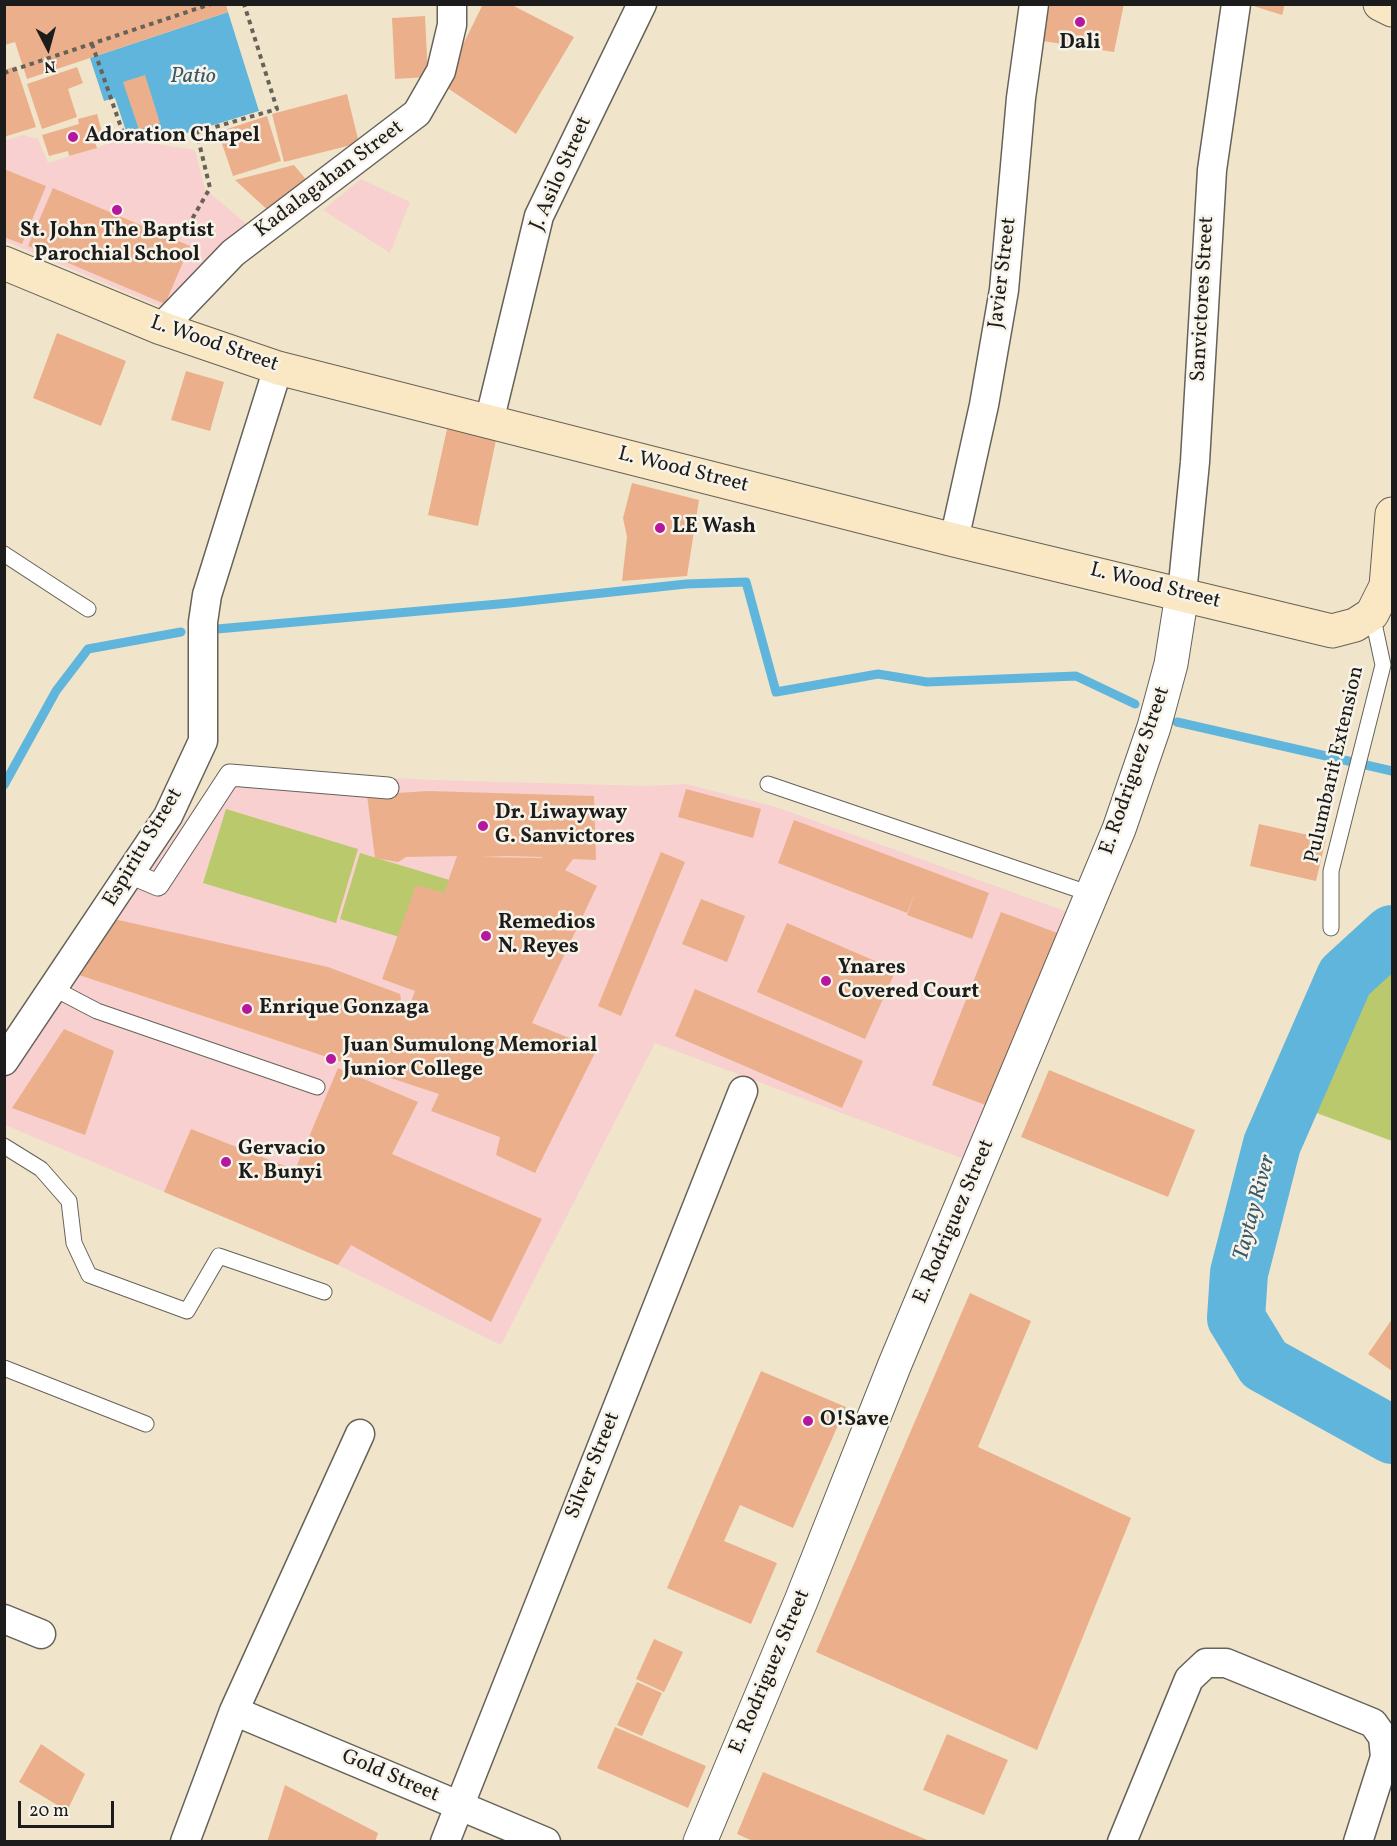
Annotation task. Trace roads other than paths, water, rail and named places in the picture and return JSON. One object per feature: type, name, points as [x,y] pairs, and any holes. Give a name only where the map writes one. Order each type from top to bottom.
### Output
[{"type":"main road","points":[[1380,4],[1392,9]]},
{"type":"main road","name":"L. Wood Street","points":[[4,263],[161,328],[278,368],[954,540],[1332,631],[1354,625],[1372,614]]},
{"type":"main road","points":[[1372,614],[1386,586],[1392,514]]},
{"type":"street","name":"Kadalagahan Street","points":[[161,328],[233,253],[417,113],[441,71],[452,25],[452,4]]},
{"type":"street","name":"J. Asilo Street","points":[[489,422],[539,216],[642,4]]},
{"type":"street","name":"Javier Street","points":[[954,540],[984,405],[1004,290],[1021,98],[1034,4]]},
{"type":"street","name":"Sanvictores Street","points":[[1182,594],[1195,462],[1212,170],[1236,4]]},
{"type":"street","name":"Espiritu Street","points":[[4,1061],[132,874],[168,816],[203,741],[202,622],[207,595],[278,368]]},
{"type":"street","name":"E. Rodriguez Street","points":[[700,1842],[1119,829],[1154,727],[1171,664],[1182,594]]},
{"type":"street","points":[[132,874],[158,885],[230,775],[388,788]]},
{"type":"street","name":"Silver Street","points":[[445,1842],[743,1091]]},
{"type":"street","points":[[185,1842],[234,1711],[360,1434]]},
{"type":"street","points":[[4,1619],[41,1634]]},
{"type":"street","points":[[1122,1842],[1190,1679],[1206,1663],[1226,1663],[1373,1723],[1383,1737],[1384,1757],[1358,1842]]},
{"type":"street","name":"Gold Street","points":[[234,1711],[546,1842]]},
{"type":"lane","points":[[4,554],[87,609]]},
{"type":"lane","name":"Pulumbarit Extension","points":[[1331,928],[1331,871],[1383,665],[1372,614]]},
{"type":"lane","points":[[768,784],[1091,894]]},
{"type":"lane","points":[[53,988],[97,1011],[317,1087]]},
{"type":"lane","points":[[4,1146],[41,1169],[69,1201],[74,1243],[89,1275],[188,1311],[219,1256],[324,1292]]},
{"type":"lane","points":[[4,1368],[147,1424]]},
{"type":"water","name":"Patio","points":[[228,12],[259,111],[171,138],[126,131],[115,98],[104,101],[90,58]]},
{"type":"waterway","points":[[217,629],[510,603],[686,584],[746,582],[776,692],[878,674],[927,682],[1076,676],[1135,704]]},
{"type":"waterway","points":[[4,785],[56,691],[88,649],[181,632]]},
{"type":"waterway","points":[[1177,722],[1392,771]]},
{"type":"waterway","name":"Taytay River","points":[[1392,934],[1345,977],[1272,1144],[1239,1273],[1236,1318],[1264,1364],[1392,1435]]},
{"type":"place","name":"Dali","points":[[1080,22]]},
{"type":"place","name":"Adoration Chapel","points":[[73,137]]},
{"type":"place","name":"St. John The Baptist Parochial School","points":[[117,210]]},
{"type":"place","name":"LE Wash","points":[[660,528]]},
{"type":"place","name":"Dr. Liwayway G. Sanvictores","points":[[483,826]]},
{"type":"place","name":"Remedios N. Reyes","points":[[486,936]]},
{"type":"place","name":"Ynares Covered Court","points":[[826,981]]},
{"type":"place","name":"Enrique Gonzaga","points":[[247,1009]]},
{"type":"place","name":"Juan Sumulong Memorial Junior College","points":[[331,1059]]},
{"type":"place","name":"Gervacio K. Bunyi","points":[[226,1162]]},
{"type":"place","name":"O!Save","points":[[808,1421]]}]
